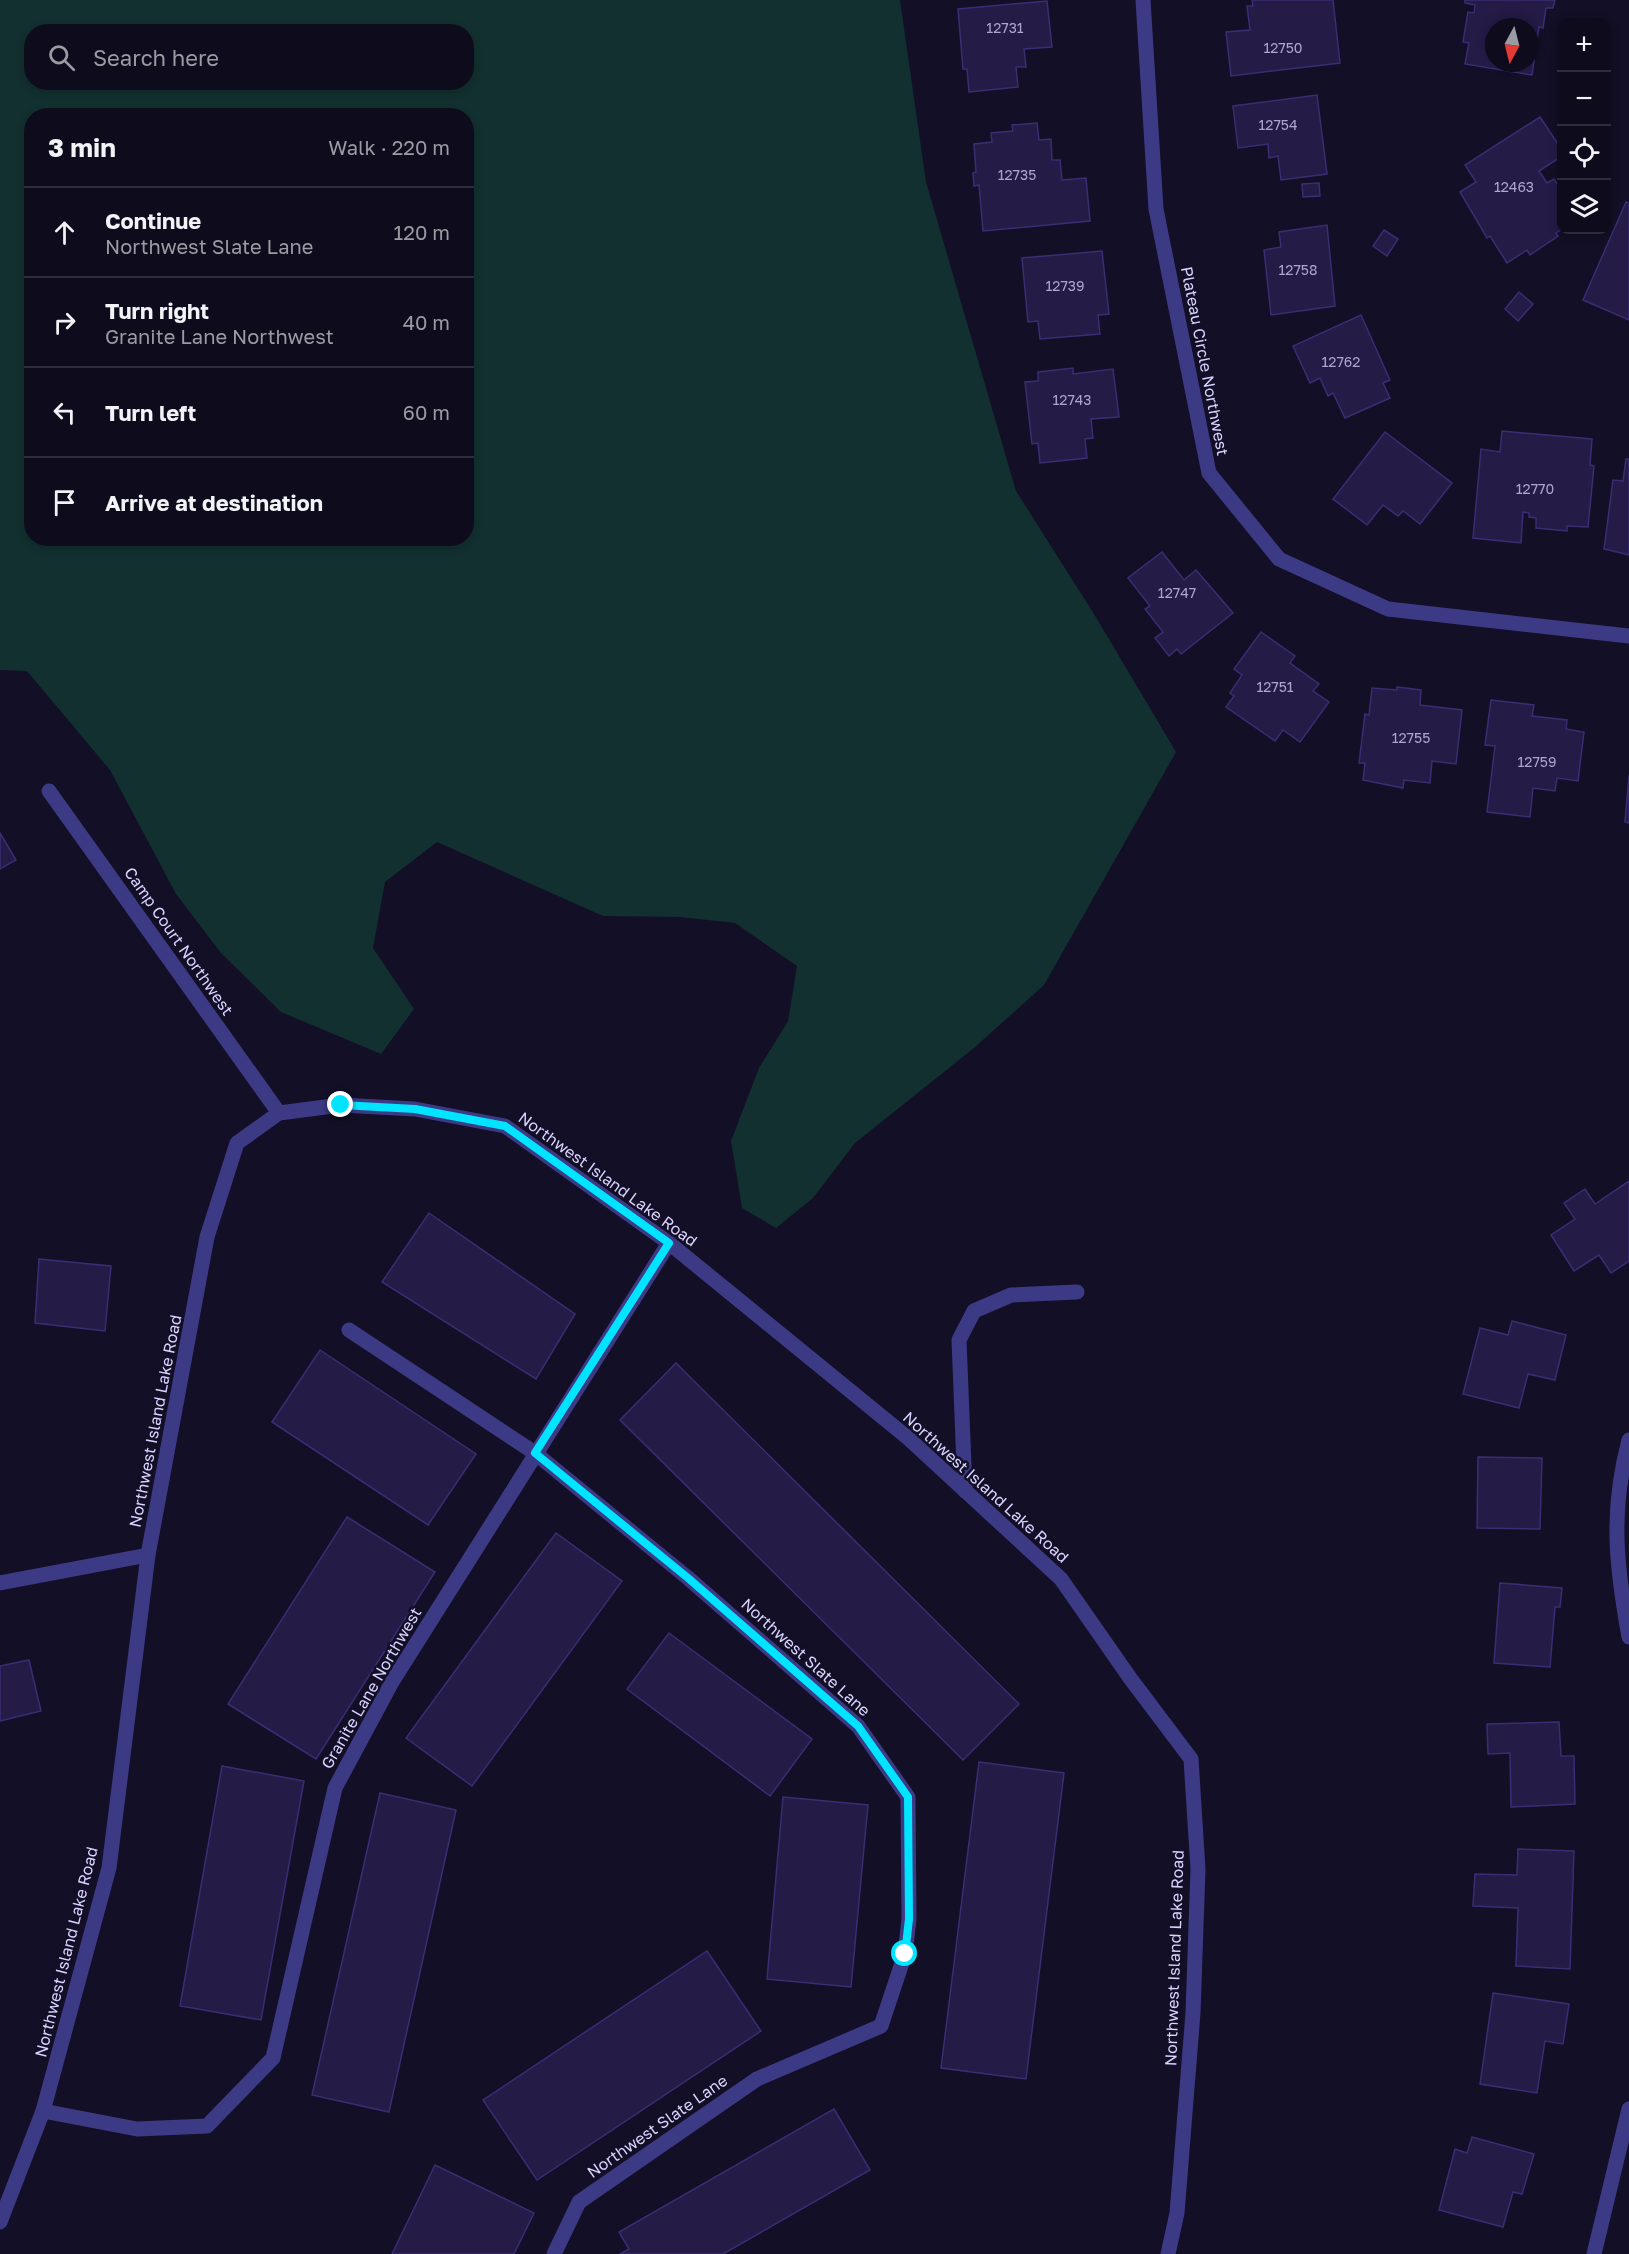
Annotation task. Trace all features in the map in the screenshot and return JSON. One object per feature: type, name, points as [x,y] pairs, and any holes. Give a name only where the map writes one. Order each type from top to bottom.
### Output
[{"type":"street","name":"Plateau Circle Northwest","points":[[1143,0],[1156,209],[1209,473],[1279,559],[1388,609],[1629,636]]},
{"type":"street","name":"Camp Court Northwest","points":[[49,791],[279,1113]]},
{"type":"street","name":"Northwest Island Lake Road","points":[[0,2222],[43,2110],[109,1868],[148,1555],[207,1237],[237,1143],[279,1113],[341,1105],[415,1109],[505,1126],[669,1243],[908,1437],[1060,1579],[1191,1759],[1198,1869],[1193,2013],[1178,2212],[1168,2254]]},
{"type":"street","name":"Granite Lane Northwest","points":[[43,2110],[137,2129],[207,2126],[273,2058],[335,1788],[392,1682],[669,1243]]},
{"type":"street","points":[[965,1491],[959,1340],[974,1311],[1011,1295],[1077,1292]]},
{"type":"street","name":"Northwest Slate Lane","points":[[349,1330],[535,1453],[688,1578],[858,1726],[908,1797],[909,1919],[905,1954],[881,2025],[757,2079],[579,2202],[554,2254]]},
{"type":"street","points":[[1629,1440],[1619,1478],[1615,1522],[1619,1582],[1629,1637]]},
{"type":"street","points":[[0,1583],[148,1555]]},
{"type":"street","points":[[1594,2254],[1629,2109]]},
{"type":"green space","points":[[0,0],[900,0],[926,182],[1016,491],[1094,614],[1176,752],[1044,985],[974,1048],[855,1143],[813,1198],[776,1228],[742,1208],[731,1141],[759,1068],[788,1021],[797,966],[735,923],[680,917],[603,916],[437,842],[385,882],[373,948],[414,1009],[381,1054],[281,1012],[221,953],[176,894],[110,770],[27,671],[0,670]]},
{"type":"building","points":[[1252,0],[1333,0],[1340,63],[1231,76],[1226,32],[1250,30],[1247,6],[1253,6]]},
{"type":"building","points":[[1465,0],[1555,0],[1553,8],[1546,8],[1543,28],[1539,27],[1539,18],[1485,18],[1485,67],[1465,64],[1469,43],[1463,42],[1468,12],[1474,13],[1475,5],[1465,3]]},
{"type":"building","points":[[1047,1],[1052,47],[1024,49],[1026,67],[1016,67],[1018,87],[969,92],[967,69],[963,69],[958,9]]},
{"type":"building","points":[[1514,72],[1532,72],[1532,75]]},
{"type":"building","points":[[1317,95],[1327,174],[1281,180],[1278,156],[1269,158],[1268,144],[1238,148],[1233,106]]},
{"type":"building","points":[[1540,117],[1557,142],[1557,159],[1539,171],[1547,183],[1554,179],[1557,184],[1556,233],[1558,236],[1530,255],[1527,250],[1507,263],[1490,236],[1487,238],[1460,192],[1476,182],[1465,165]]},
{"type":"building","points":[[1037,123],[1039,140],[1051,139],[1052,160],[1060,160],[1062,180],[1086,178],[1090,221],[983,231],[979,185],[974,186],[973,173],[976,172],[974,144],[992,142],[991,133],[1013,131],[1012,125]]},
{"type":"building","points":[[1319,183],[1320,196],[1303,197],[1302,184]]},
{"type":"building","points":[[1626,202],[1629,203],[1629,320],[1583,300]]},
{"type":"building","points":[[1327,225],[1335,306],[1271,315],[1264,250],[1281,247],[1279,232]]},
{"type":"building","points":[[1384,230],[1398,239],[1387,256],[1373,246]]},
{"type":"building","points":[[1102,251],[1109,314],[1098,315],[1100,334],[1040,339],[1038,321],[1028,322],[1022,258]]},
{"type":"building","points":[[1519,292],[1533,304],[1518,321],[1505,309]]},
{"type":"building","points":[[1361,315],[1390,380],[1383,383],[1390,398],[1345,418],[1333,393],[1328,396],[1320,378],[1310,383],[1293,346]]},
{"type":"building","points":[[1073,368],[1073,374],[1113,369],[1119,417],[1091,419],[1093,438],[1085,439],[1087,458],[1040,463],[1038,443],[1032,444],[1025,382],[1038,381],[1038,372]]},
{"type":"building","points":[[1502,431],[1592,439],[1590,465],[1594,466],[1588,527],[1567,526],[1567,531],[1536,528],[1536,518],[1529,517],[1529,513],[1523,512],[1521,543],[1473,538],[1481,449],[1500,452]]},
{"type":"building","points":[[1385,432],[1452,483],[1420,524],[1403,511],[1398,516],[1383,505],[1367,525],[1333,499]]},
{"type":"building","points":[[1626,459],[1629,459],[1629,555],[1604,549],[1613,480],[1623,481]]},
{"type":"building","points":[[1162,552],[1184,580],[1196,570],[1233,613],[1181,654],[1177,649],[1169,656],[1155,638],[1163,632],[1145,609],[1150,606],[1128,578]]},
{"type":"building","points":[[1261,632],[1295,656],[1290,663],[1319,684],[1313,691],[1329,702],[1300,742],[1283,730],[1275,741],[1226,707],[1234,696],[1230,693],[1242,675],[1234,669]]},
{"type":"building","points":[[1397,687],[1421,690],[1420,705],[1462,710],[1456,764],[1432,761],[1430,783],[1404,780],[1403,788],[1363,780],[1365,763],[1359,763],[1365,714],[1369,715],[1372,688],[1397,690]]},
{"type":"building","points":[[1491,700],[1534,705],[1532,716],[1567,720],[1566,729],[1584,732],[1578,781],[1557,778],[1555,791],[1533,788],[1530,817],[1487,812],[1495,746],[1485,745]]},
{"type":"building","points":[[1629,775],[1629,823],[1625,822]]},
{"type":"building","points":[[0,833],[16,860],[0,869]]},
{"type":"building","points":[[1629,1181],[1629,1261],[1611,1273],[1599,1255],[1574,1271],[1551,1235],[1575,1219],[1564,1203],[1585,1189],[1595,1204]]},
{"type":"building","points":[[429,1213],[575,1314],[536,1379],[382,1282]]},
{"type":"building","points":[[39,1259],[111,1266],[105,1331],[35,1323]]},
{"type":"building","points":[[1512,1321],[1566,1335],[1555,1380],[1528,1374],[1519,1408],[1463,1394],[1480,1328],[1508,1335]]},
{"type":"building","points":[[320,1350],[476,1454],[428,1525],[272,1422]]},
{"type":"building","points":[[676,1363],[1019,1704],[963,1760],[620,1420]]},
{"type":"building","points":[[1478,1457],[1542,1458],[1540,1529],[1477,1528]]},
{"type":"building","points":[[347,1517],[435,1572],[316,1759],[228,1704]]},
{"type":"building","points":[[556,1533],[622,1581],[472,1786],[406,1738]]},
{"type":"building","points":[[1500,1583],[1562,1588],[1560,1607],[1555,1607],[1550,1667],[1494,1663]]},
{"type":"building","points":[[669,1633],[812,1739],[770,1796],[627,1689]]},
{"type":"building","points":[[29,1660],[41,1711],[0,1721],[0,1666]]},
{"type":"building","points":[[1559,1722],[1561,1756],[1574,1756],[1575,1804],[1511,1807],[1510,1753],[1488,1754],[1487,1724]]},
{"type":"building","points":[[979,1762],[1064,1773],[1026,2079],[941,2068]]},
{"type":"building","points":[[222,1766],[304,1781],[261,2020],[180,2006]]},
{"type":"building","points":[[380,1793],[456,1810],[389,2112],[312,2095]]},
{"type":"building","points":[[783,1797],[868,1805],[851,1987],[767,1979]]},
{"type":"building","points":[[1518,1849],[1574,1851],[1570,1969],[1516,1966],[1518,1908],[1473,1906],[1475,1874],[1517,1875]]},
{"type":"building","points":[[707,1951],[761,2031],[537,2180],[483,2100]]},
{"type":"building","points":[[1493,1993],[1569,2004],[1563,2044],[1545,2041],[1537,2093],[1480,2084]]},
{"type":"building","points":[[834,2109],[870,2170],[723,2254],[620,2254],[629,2249],[619,2232]]},
{"type":"building","points":[[1472,2137],[1534,2154],[1522,2194],[1513,2192],[1503,2227],[1439,2210],[1455,2149],[1467,2153]]},
{"type":"building","points":[[435,2165],[534,2213],[514,2254],[392,2254]]},
{"type":"route","points":[[341,1105],[415,1109],[505,1126],[669,1243],[535,1453],[688,1578],[858,1726],[908,1797],[909,1919],[905,1954]]}]
